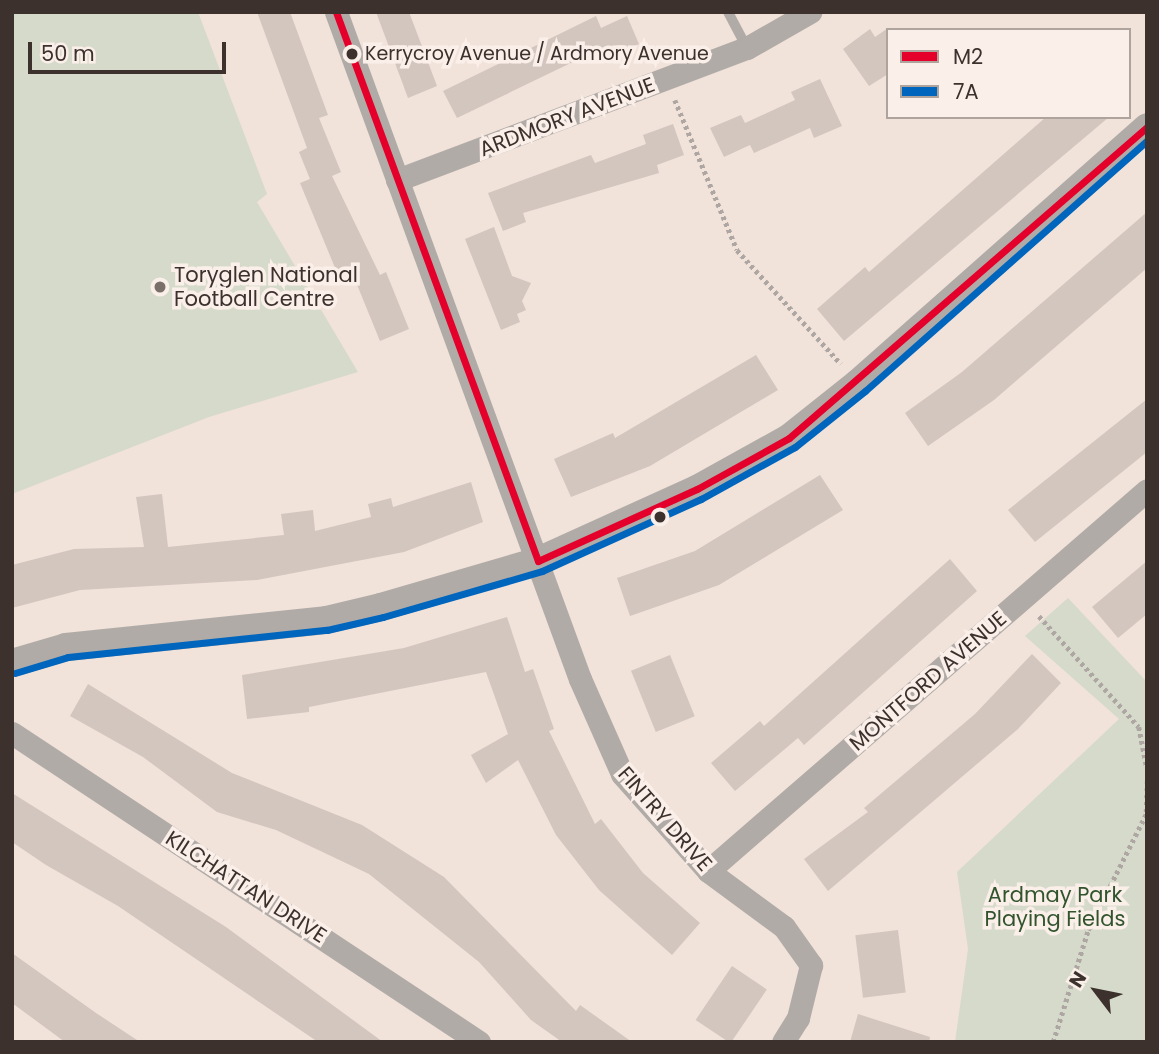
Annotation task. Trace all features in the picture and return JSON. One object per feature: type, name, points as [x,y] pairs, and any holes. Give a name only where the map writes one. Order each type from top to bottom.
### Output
[{"type":"street","name":"FINTRY DRIVE","points":[[336,12],[538,561],[622,775],[708,872],[784,927],[811,965],[798,1018],[783,1042]]},
{"type":"street","name":"ARDMORY AVENUE","points":[[397,180],[747,48],[810,12]]},
{"type":"street","points":[[12,663],[66,647],[326,620],[538,561],[778,444],[858,383],[1147,127]]},
{"type":"street","name":"MONTFORD AVENUE","points":[[708,872],[1147,490]]},
{"type":"street","name":"KILCHATTAN DRIVE","points":[[12,733],[479,1042]]},
{"type":"lane","points":[[728,12],[747,48]]},
{"type":"path","points":[[667,79],[737,250],[858,383]]},
{"type":"path","points":[[1024,597],[1082,671],[1139,727],[1147,768]]},
{"type":"path","points":[[1139,727],[1147,726]]},
{"type":"path","points":[[1053,1042],[1088,930],[1146,812],[1147,779]]},
{"type":"green space","name":"Toryglen National Football Centre","points":[[12,12],[198,12],[267,194],[257,202],[358,372],[209,417],[12,494]]},
{"type":"green space","name":"Ardmay Park Playing Fields","points":[[1068,598],[1147,682],[1147,1042],[955,1042],[968,949],[957,872],[1119,719],[1025,636]]},
{"type":"building","points":[[257,12],[290,12],[328,115],[319,118],[341,172],[332,176],[380,275],[386,272],[409,329],[380,341],[351,270],[338,275],[300,183],[310,179],[299,152],[307,148]]},
{"type":"building","points":[[376,12],[409,12],[437,86],[408,98]]},
{"type":"building","points":[[596,16],[601,28],[627,16],[639,44],[609,58],[604,47],[457,118],[443,91]]},
{"type":"building","points":[[870,29],[875,37],[886,29],[886,75],[869,86],[843,49]]},
{"type":"building","points":[[820,79],[842,126],[814,138],[810,128],[754,153],[750,145],[724,157],[710,128],[741,115],[745,123],[795,100],[791,92]]},
{"type":"building","points":[[1044,119],[1107,119],[844,341],[817,309],[865,267],[869,272]]},
{"type":"building","points":[[673,124],[684,155],[657,165],[659,173],[523,213],[526,222],[503,231],[488,193],[591,155],[595,163],[646,144],[643,135]]},
{"type":"building","points":[[1147,212],[1147,268],[994,400],[928,446],[905,413],[962,372]]},
{"type":"building","points":[[494,227],[512,276],[531,283],[522,301],[526,310],[517,314],[520,322],[501,330],[465,239]]},
{"type":"building","points":[[756,355],[778,390],[650,466],[571,497],[554,459],[613,433],[615,438]]},
{"type":"building","points":[[1147,399],[1147,452],[1035,542],[1008,510]]},
{"type":"building","points":[[820,475],[843,510],[719,585],[630,616],[617,578],[695,551]]},
{"type":"building","points":[[471,482],[483,522],[404,552],[257,580],[80,590],[12,608],[12,565],[74,549],[144,547],[136,497],[162,494],[168,547],[284,535],[281,514],[313,510],[315,531],[371,517],[368,504],[391,498],[393,507]]},
{"type":"building","points":[[950,559],[977,591],[804,745],[798,738],[735,791],[711,763],[760,721],[764,726]]},
{"type":"building","points":[[1147,561],[1147,614],[1118,638],[1092,607]]},
{"type":"building","points":[[507,617],[525,672],[533,669],[554,729],[549,731],[595,824],[601,819],[643,873],[700,923],[672,955],[599,890],[556,835],[518,760],[486,783],[471,755],[508,734],[486,672],[309,707],[309,712],[247,719],[242,675],[404,648]]},
{"type":"building","points":[[1032,654],[1061,683],[1018,729],[828,891],[804,859],[868,812],[864,808],[975,714]]},
{"type":"building","points":[[670,655],[695,716],[656,732],[631,671]]},
{"type":"building","points":[[88,684],[232,773],[362,825],[444,877],[576,1011],[580,1005],[632,1042],[562,1042],[531,1020],[479,962],[369,874],[276,830],[217,812],[143,757],[70,716]]},
{"type":"building","points":[[12,793],[226,927],[383,1042],[318,1042],[118,906],[46,865],[12,842]]},
{"type":"building","points":[[898,930],[906,993],[863,998],[855,935]]},
{"type":"building","points":[[12,953],[140,1042],[65,1042],[12,1003]]},
{"type":"building","points":[[732,966],[767,989],[731,1042],[696,1020]]},
{"type":"building","points":[[858,1014],[930,1037],[929,1042],[850,1042]]},
{"type":"transit line","name":"M2","points":[[336,12],[538,561]]},
{"type":"transit line","name":"M2","points":[[538,561],[697,489],[789,438],[1147,127]]},
{"type":"transit line","name":"7A","points":[[15,673],[68,657],[327,630],[383,617],[542,571],[701,499],[795,447],[865,391],[1147,141]]},
{"type":"place","name":"Kerrycroy Avenue / Ardmory Avenue","points":[[352,54]]},
{"type":"place","name":"Toryglen National Football Centre","points":[[160,287]]}]
